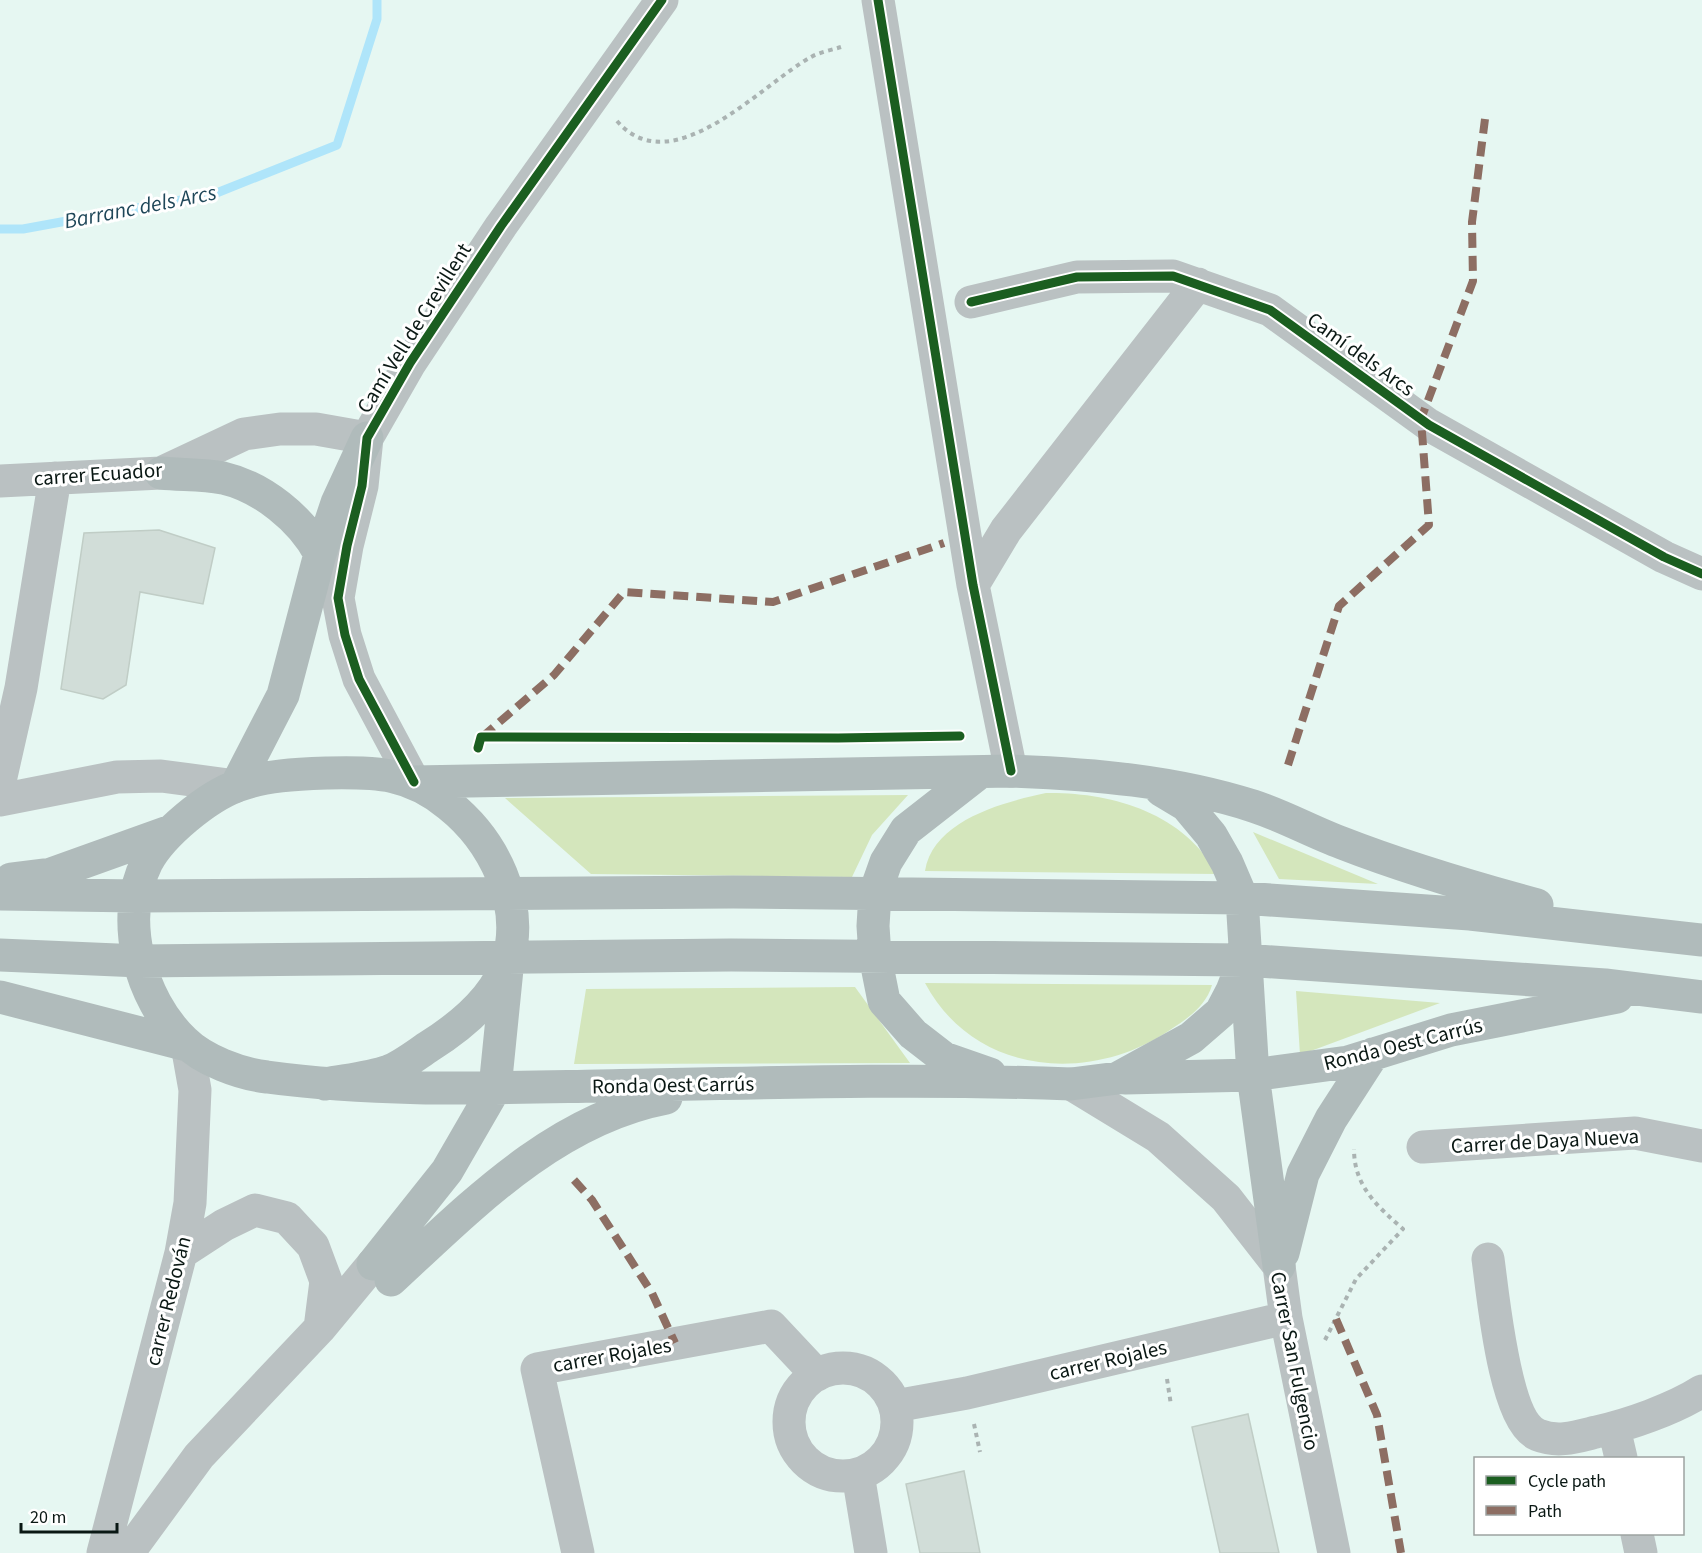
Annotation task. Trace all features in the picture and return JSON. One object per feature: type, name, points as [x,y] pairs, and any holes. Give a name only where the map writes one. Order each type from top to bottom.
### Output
[{"type":"main road","points":[[236,786],[283,695],[320,555],[337,503],[367,438]]},
{"type":"main road","points":[[161,473],[223,478],[256,489],[291,517],[311,538],[320,555]]},
{"type":"main road","name":"Ronda Oest Carrús","points":[[995,772],[906,830],[886,862],[875,894],[875,956],[884,1002],[913,1034],[944,1058],[980,1072],[1021,1082]]},
{"type":"main road","name":"Ronda Oest Carrús","points":[[414,782],[995,772],[1102,775],[1150,782],[1254,807],[1341,843],[1448,881],[1634,931]]},
{"type":"main road","name":"Ronda Oest Carrús","points":[[187,1045],[162,1017],[146,987],[140,961],[134,922],[137,897],[148,860],[172,830],[203,806],[236,786],[304,774],[389,773],[431,790],[467,819],[483,839],[508,893],[508,958],[500,977],[461,1026],[389,1071],[326,1084]]},
{"type":"main road","name":"Ronda Oest Carrús","points":[[1118,1078],[1191,1038],[1221,1012],[1244,960],[1242,898],[1227,863],[1211,835],[1186,805],[1150,782]]},
{"type":"main road","name":"Ronda Oest Carrús","points":[[0,880],[51,874],[172,830]]},
{"type":"main road","name":"Ronda Oest Carrús","points":[[0,894],[137,897],[508,893],[875,894],[1242,898],[1470,914],[1702,940]]},
{"type":"main road","name":"Ronda Oest Carrús","points":[[0,955],[140,961],[875,956],[1244,960],[1605,985],[1702,997]]},
{"type":"main road","points":[[382,1272],[447,1171],[495,1088],[508,958]]},
{"type":"main road","points":[[1244,960],[1253,1075],[1279,1266]]},
{"type":"main road","name":"Ronda Oest Carrús","points":[[0,997],[187,1045],[220,1064],[259,1077],[326,1084],[495,1088],[1021,1082],[1071,1084],[1118,1078],[1253,1075],[1348,1062],[1451,1030],[1649,991]]},
{"type":"main road","points":[[1279,1266],[1304,1174],[1331,1119],[1373,1054]]},
{"type":"main road","points":[[382,1272],[519,1167],[587,1122],[638,1103],[735,1084]]},
{"type":"street","name":"Camí Vell de Crevillent","points":[[414,782],[384,730],[359,679],[345,635],[338,598],[346,546],[362,486],[367,438],[416,353],[501,226],[662,0]]},
{"type":"street","points":[[878,0],[973,585],[995,772]]},
{"type":"street","name":"Camí dels Arcs","points":[[970,302],[1077,277],[1173,276],[1270,310],[1429,425],[1664,556],[1702,574]]},
{"type":"street","points":[[973,585],[1006,530],[1198,284]]},
{"type":"street","name":"carrer Ecuador","points":[[0,481],[161,473],[244,434],[280,429],[316,429],[367,438]]},
{"type":"street","points":[[0,781],[13,660],[55,478]]},
{"type":"street","points":[[0,800],[117,777],[161,776],[236,786]]},
{"type":"street","name":"carrer Redován","points":[[103,1553],[182,1253],[190,1203],[195,1090],[187,1045]]},
{"type":"street","name":"Carrer San Fulgencio","points":[[1071,1084],[1158,1137],[1226,1198],[1279,1266],[1286,1318],[1334,1553]]},
{"type":"street","name":"Carrer de Daya Nueva","points":[[1423,1147],[1635,1133],[1702,1146]]},
{"type":"street","points":[[182,1253],[224,1225],[255,1210],[287,1218],[313,1246],[326,1281],[320,1328]]},
{"type":"street","points":[[1488,1259],[1505,1374],[1524,1423],[1536,1434],[1559,1440],[1617,1443],[1702,1391]]},
{"type":"street","points":[[128,1553],[199,1456],[320,1328],[382,1272]]},
{"type":"street","points":[[199,1456],[382,1272]]},
{"type":"street","name":"carrer Rojales","points":[[895,1406],[967,1393],[1286,1318]]},
{"type":"street","name":"carrer Rojales","points":[[578,1553],[537,1369],[771,1326],[817,1375]]},
{"type":"street","points":[[843,1367],[861,1370],[882,1384],[895,1406],[897,1423],[894,1440],[886,1455],[873,1467],[858,1474],[841,1476],[824,1472],[808,1463],[796,1448],[790,1430],[790,1412],[796,1394],[808,1380],[824,1370],[843,1367]]},
{"type":"street","points":[[858,1474],[871,1553]]},
{"type":"street","points":[[1637,1535],[1641,1553]]},
{"type":"path","points":[[593,96],[625,131],[650,139],[670,142],[710,127],[811,57],[841,47]]},
{"type":"path","points":[[1322,1346],[1356,1279],[1404,1229],[1375,1204],[1358,1177],[1354,1165],[1354,1147]]},
{"type":"green space","points":[[1046,793],[1096,797],[1144,810],[1166,821],[1186,835],[1203,853],[1217,874],[925,871],[931,853],[941,839],[956,826],[991,808]]},
{"type":"green space","points":[[908,795],[872,835],[852,877],[591,874],[505,798]]},
{"type":"green space","points":[[1253,832],[1378,884],[1279,879]]},
{"type":"green space","points":[[925,983],[1212,985],[1201,1005],[1190,1016],[1138,1048],[1104,1059],[1070,1064],[1036,1062],[1003,1053],[973,1037],[946,1014]]},
{"type":"green space","points":[[855,987],[910,1063],[574,1064],[586,989]]},
{"type":"green space","points":[[1296,991],[1440,1003],[1300,1055]]},
{"type":"building","points":[[159,530],[215,548],[203,604],[140,592],[126,685],[103,699],[61,689],[84,533]]},
{"type":"building","points":[[1248,1414],[1279,1553],[1220,1553],[1192,1427]]},
{"type":"building","points":[[964,1471],[980,1553],[920,1553],[906,1484]]},
{"type":"waterway","name":"Barranc dels Arcs","points":[[0,229],[23,229],[214,194],[337,145],[377,19],[377,0]]},
{"type":"marked path","points":[[1288,765],[1339,606],[1429,525],[1421,419],[1473,281],[1472,222],[1485,119]]},
{"type":"marked path","points":[[482,737],[554,675],[624,592],[773,602],[944,543]]},
{"type":"marked path","points":[[574,1180],[592,1200],[652,1293],[675,1343]]},
{"type":"marked path","points":[[1336,1319],[1377,1415],[1401,1553]]},
{"type":"cycle path","points":[[414,782],[359,679],[345,635],[338,598],[347,546],[362,486],[367,438],[410,363],[501,226],[662,0]]},
{"type":"cycle path","points":[[878,0],[973,585],[1011,771]]},
{"type":"cycle path","points":[[971,302],[1077,277],[1173,276],[1270,310],[1429,425],[1664,557],[1702,574]]},
{"type":"cycle path","points":[[478,748],[481,737],[960,736]]}]
